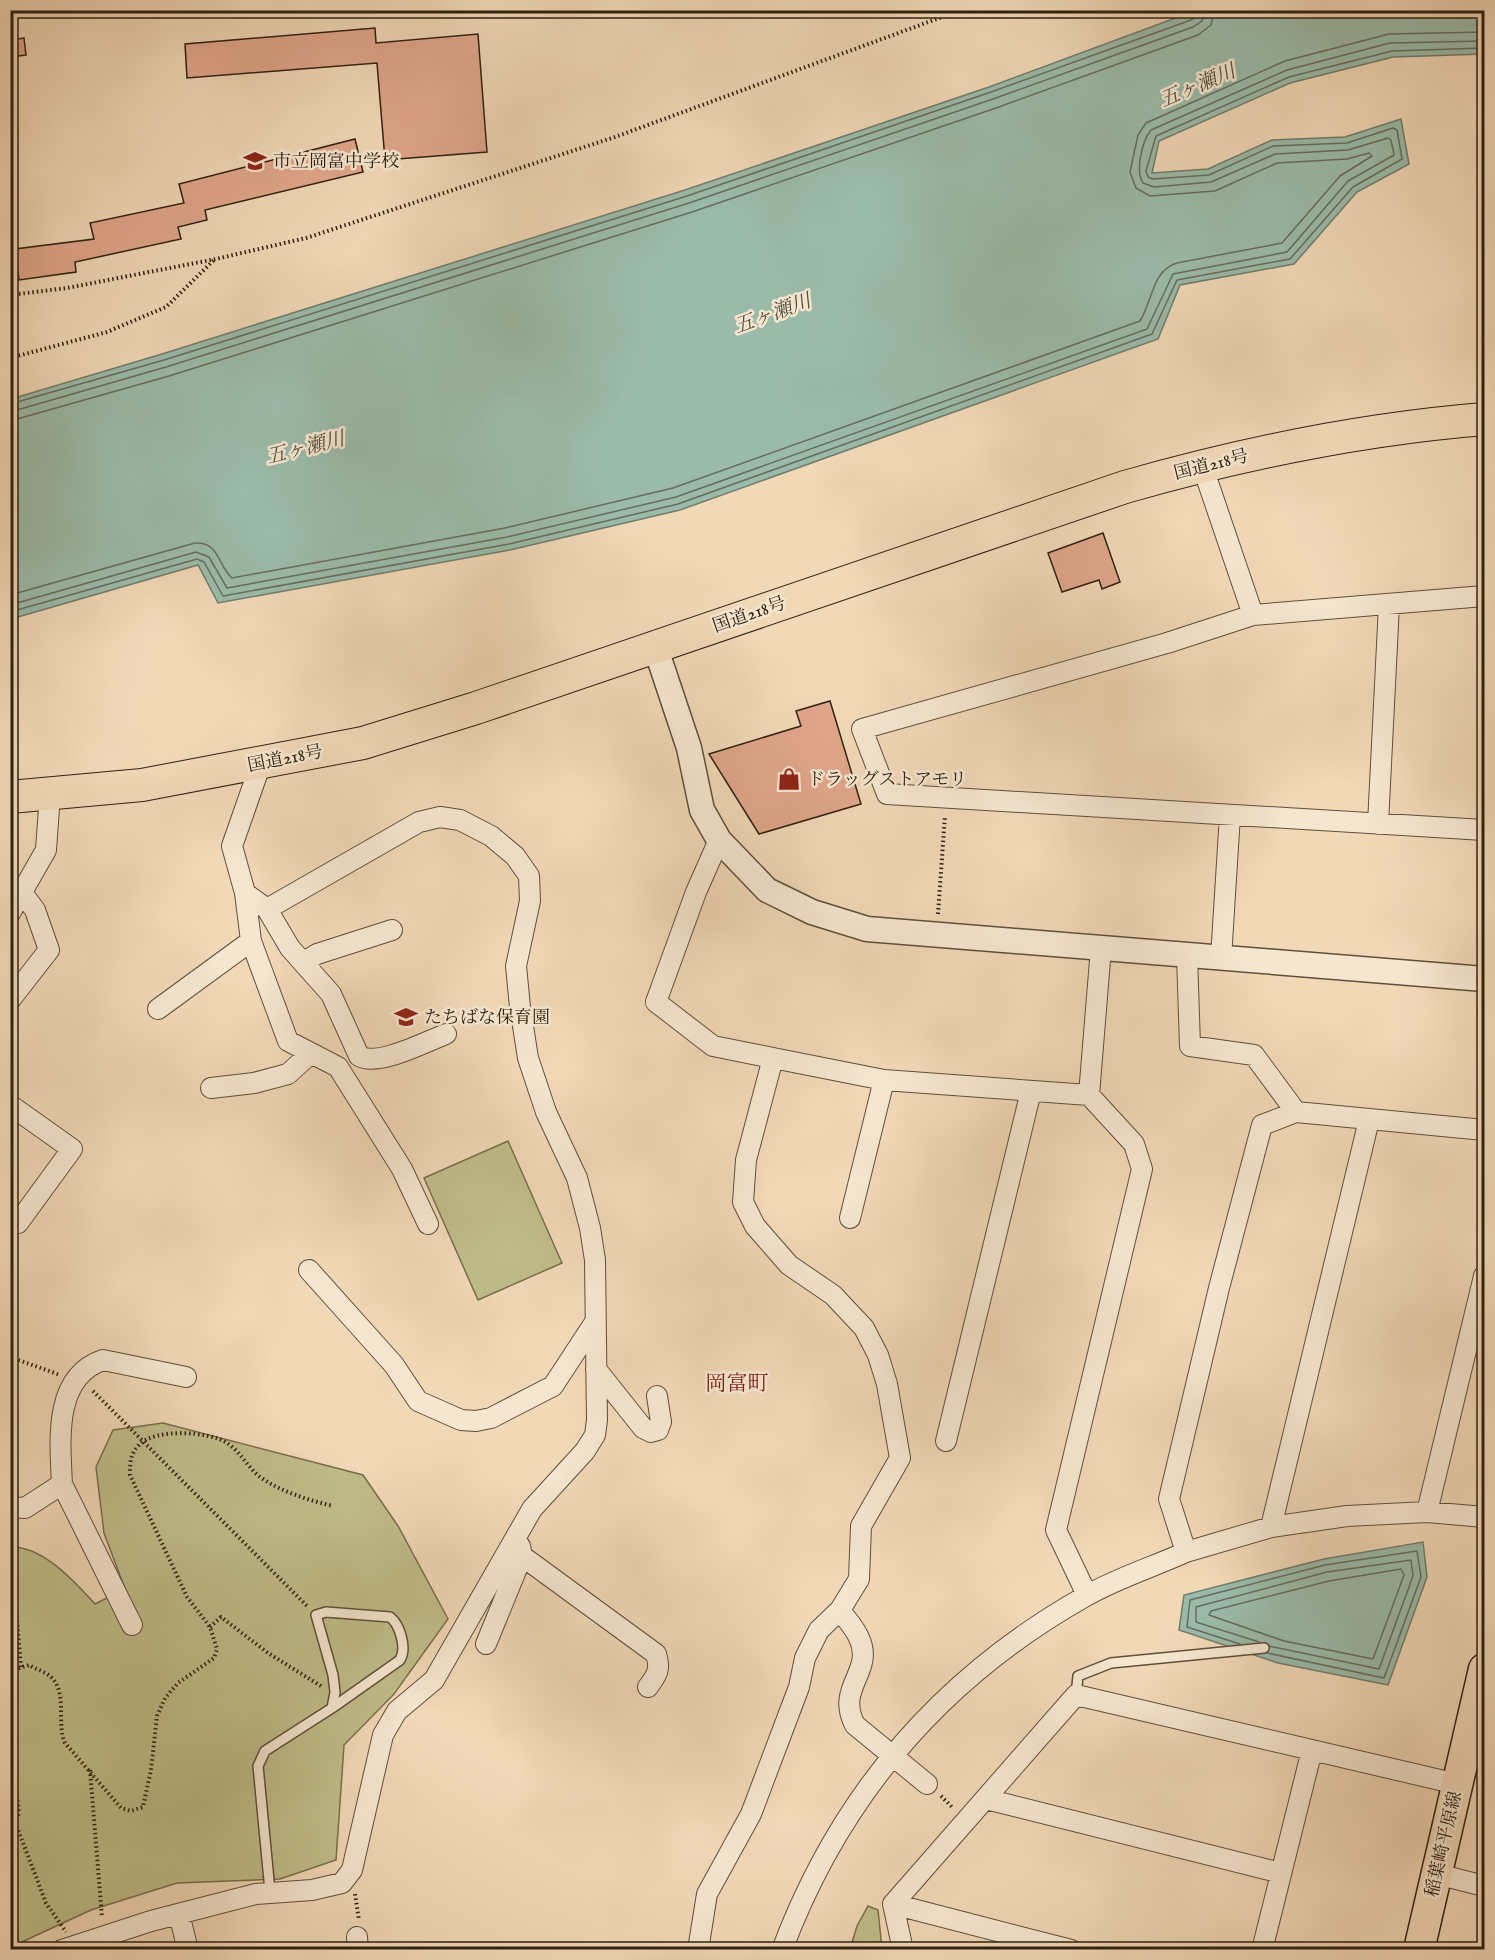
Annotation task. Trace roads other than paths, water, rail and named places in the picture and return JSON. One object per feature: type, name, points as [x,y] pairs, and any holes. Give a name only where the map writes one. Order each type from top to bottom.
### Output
[{"type":"highway","name":"国道218号","points":[[10,797],[142,785],[363,743],[1125,487],[1202,465],[1341,435],[1485,419]]},
{"type":"main road","name":"稲葉崎平原線","points":[[1419,1950],[1485,1669]]},
{"type":"street","points":[[1202,465],[1253,615]]},
{"type":"street","points":[[1485,596],[1253,615],[1167,643],[862,729],[887,794],[1485,830]]},
{"type":"street","points":[[1378,824],[1389,605]]},
{"type":"street","points":[[655,646],[689,748],[702,810],[719,840],[767,890],[812,912],[867,929],[937,936],[1485,979]]},
{"type":"street","points":[[261,763],[232,846],[245,893],[251,941],[288,1041],[338,1067],[402,1169],[428,1224]]},
{"type":"street","points":[[10,913],[23,894],[46,850],[50,794]]},
{"type":"street","points":[[1221,958],[1230,814]]},
{"type":"street","points":[[69,1947],[179,1914],[270,1891],[312,1890],[342,1883],[352,1870],[383,1735],[397,1711],[434,1680],[532,1509],[585,1451],[595,1435],[597,1420],[595,1260],[590,1228],[577,1178],[546,1113],[528,1058],[516,966],[530,901],[529,876],[515,856],[491,836],[460,820],[440,817],[419,822],[267,909]]},
{"type":"street","points":[[719,840],[696,892],[656,1002],[713,1046],[884,1080],[1089,1095],[1134,1144],[1142,1169],[1056,1530],[1087,1595]]},
{"type":"street","points":[[245,893],[267,909],[290,948],[331,994],[359,1056],[367,1061],[381,1059],[446,1034]]},
{"type":"street","points":[[10,1000],[49,950],[35,910],[23,894]]},
{"type":"street","points":[[304,962],[317,954],[392,930]]},
{"type":"street","points":[[158,1009],[251,941]]},
{"type":"street","points":[[1089,1095],[1101,948]]},
{"type":"street","points":[[1187,956],[1190,1046],[1254,1055],[1296,1112]]},
{"type":"street","points":[[211,1088],[254,1083],[288,1074],[311,1053]]},
{"type":"street","points":[[698,1950],[707,1894],[751,1814],[799,1687],[805,1658],[819,1630],[840,1610],[859,1579],[861,1526],[900,1458],[887,1384],[878,1355],[864,1328],[833,1295],[789,1264],[755,1226],[743,1202],[746,1160],[773,1058]]},
{"type":"street","points":[[850,1218],[884,1080]]},
{"type":"street","points":[[946,1442],[1031,1091]]},
{"type":"street","points":[[10,1105],[72,1149],[18,1223]]},
{"type":"street","points":[[1186,1552],[1169,1499],[1219,1288],[1262,1125],[1296,1112],[1485,1130]]},
{"type":"street","points":[[1271,1527],[1369,1120]]},
{"type":"street","points":[[309,1270],[394,1365],[418,1401],[461,1420],[476,1422],[491,1418],[553,1386],[595,1323]]},
{"type":"street","points":[[1427,1512],[1485,1276]]},
{"type":"street","points":[[132,1625],[62,1484],[60,1444],[62,1413],[74,1381],[90,1364],[103,1360],[186,1377]]},
{"type":"street","points":[[596,1369],[643,1428],[651,1432],[658,1430],[661,1422],[657,1396]]},
{"type":"street","points":[[10,1507],[25,1508],[62,1484]]},
{"type":"street","points":[[782,1950],[802,1898],[842,1824],[892,1755],[938,1704],[990,1659],[1087,1595],[1186,1552],[1271,1527],[1347,1516],[1427,1512],[1485,1517]]},
{"type":"street","points":[[486,1644],[522,1556],[517,1534]]},
{"type":"street","points":[[522,1556],[656,1654],[658,1674],[648,1687]]},
{"type":"street","points":[[840,1610],[860,1639],[862,1653],[862,1665],[847,1698],[848,1712],[855,1725],[927,1784]]},
{"type":"street","points":[[893,1904],[1076,1695],[1457,1784]]},
{"type":"street","points":[[1262,1950],[1312,1750]]},
{"type":"street","points":[[986,1799],[1281,1873]]},
{"type":"street","points":[[1437,1874],[1485,1886]]},
{"type":"street","points":[[893,1904],[903,1950]]},
{"type":"street","points":[[893,1904],[1071,1950]]},
{"type":"street","points":[[179,1914],[188,1950]]},
{"type":"lane","points":[[270,1891],[258,1766],[260,1757],[265,1751],[332,1708],[400,1659],[403,1646],[395,1622],[390,1617],[326,1612],[316,1615],[333,1675],[332,1708]]},
{"type":"lane","points":[[1076,1695],[1077,1676],[1111,1663],[1264,1648]]},
{"type":"water","name":"五ヶ瀬川","points":[[1197,10],[1484,11],[1484,54],[1393,57],[1290,83],[1159,141],[1152,173],[1208,169],[1272,140],[1345,137],[1401,119],[1409,164],[1357,192],[1294,264],[1180,285],[1158,339],[680,510],[510,550],[218,603],[198,565],[11,619],[11,399],[685,190],[989,87]]},
{"type":"water","points":[[1423,1542],[1427,1577],[1388,1685],[1278,1663],[1179,1630],[1184,1595],[1324,1559]]},
{"type":"place","name":"市立岡富中学校","points":[[255,161]]},
{"type":"place","name":"ドラッグストアモリ","points":[[789,779]]},
{"type":"place","name":"たちばな保育園","points":[[406,1017]]},
{"type":"district","name":"岡富町","points":[[737,1383]]}]
